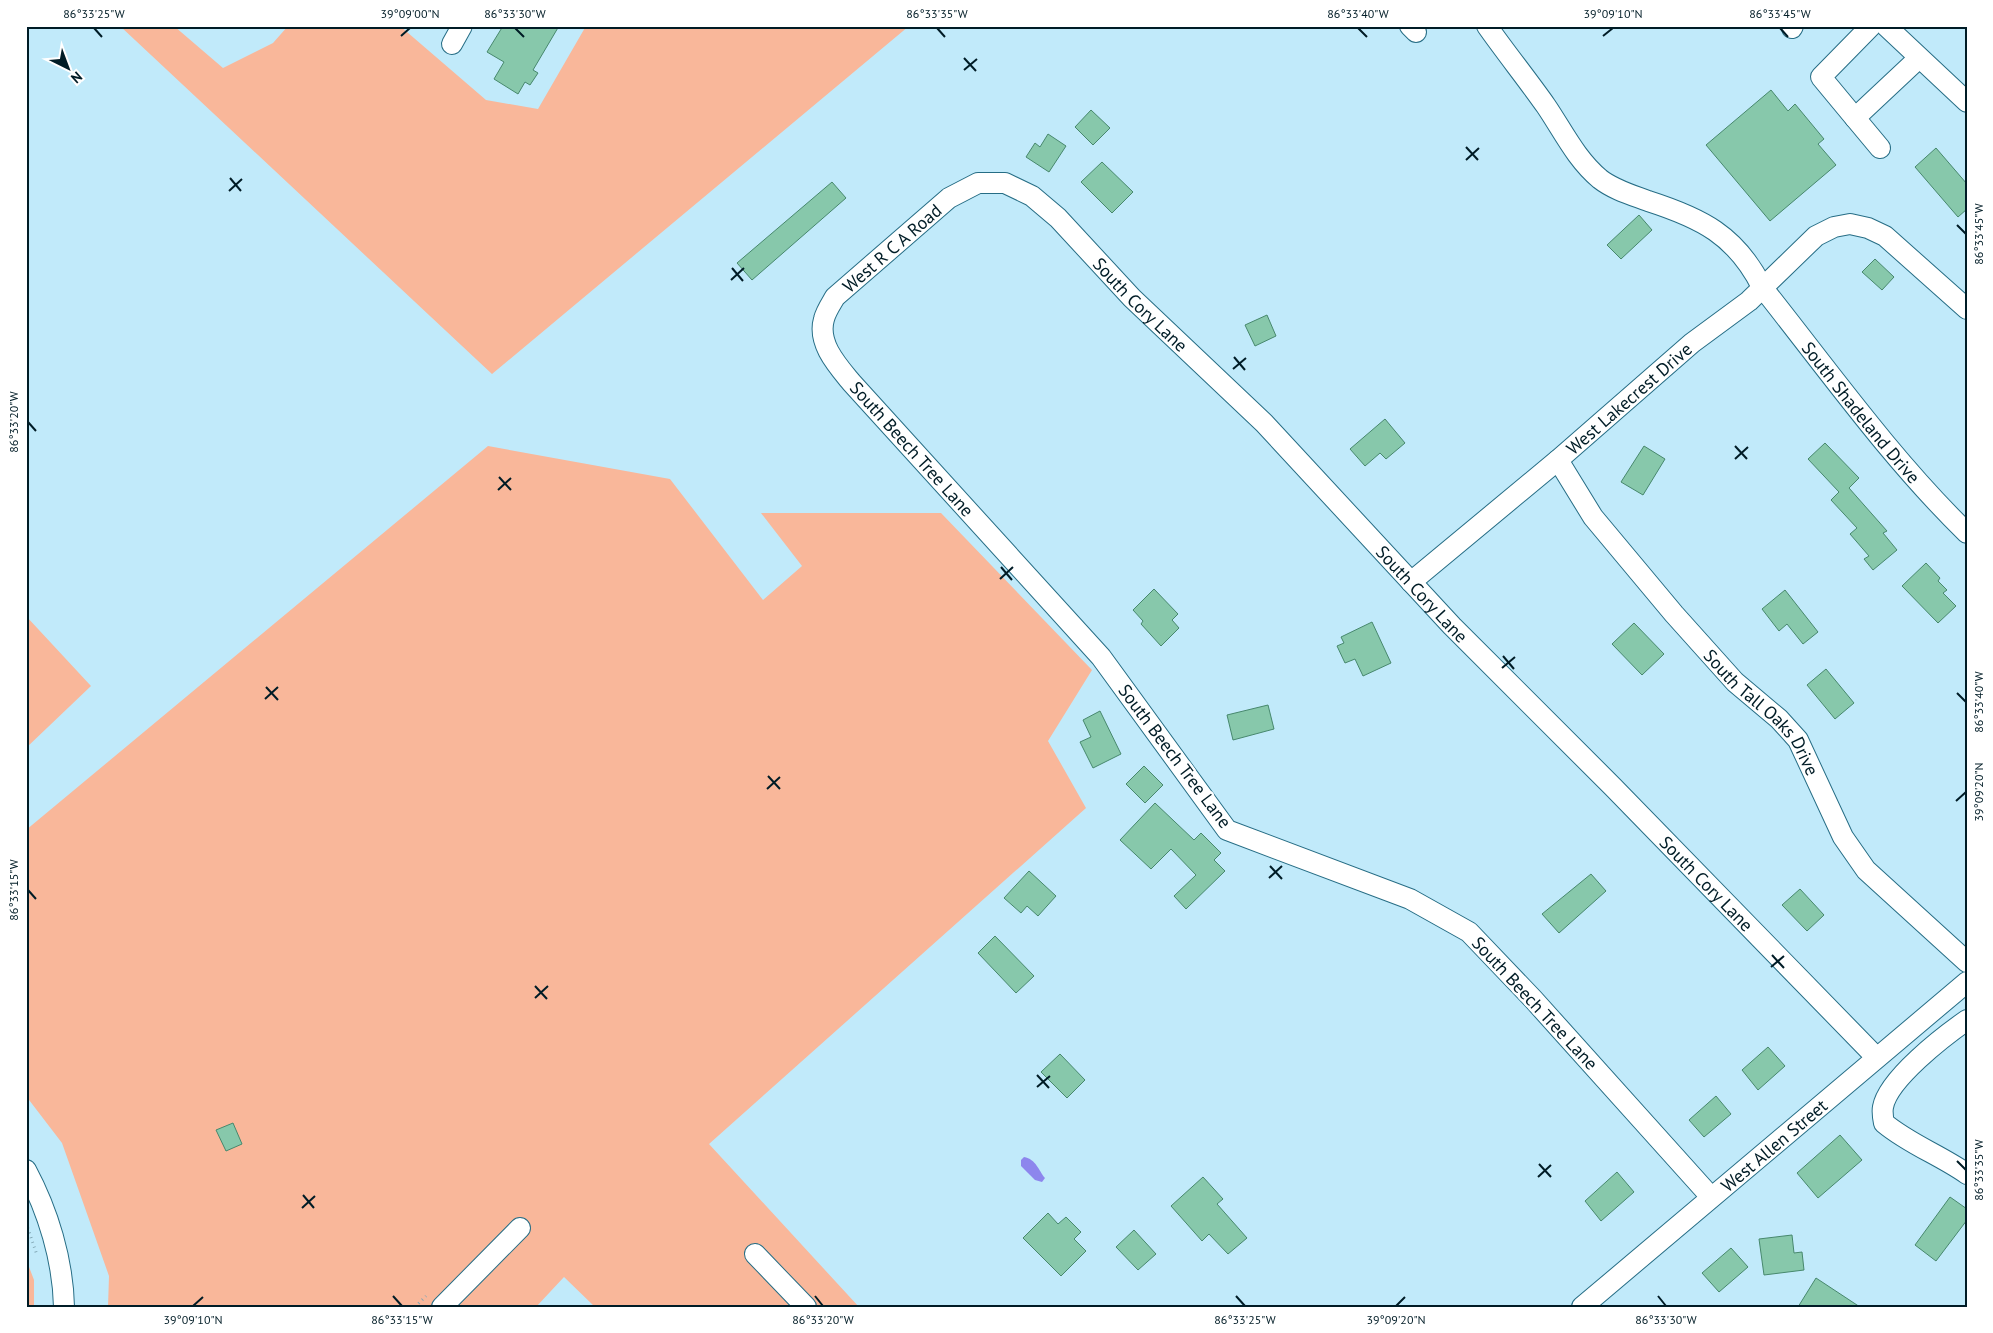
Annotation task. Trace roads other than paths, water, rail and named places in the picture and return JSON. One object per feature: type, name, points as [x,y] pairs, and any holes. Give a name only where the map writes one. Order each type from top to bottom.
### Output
[{"type":"street","points":[[452,44],[462,26]]},
{"type":"street","name":"South Shadeland Drive","points":[[1487,26],[1546,106],[1568,143],[1584,164],[1601,180],[1626,194],[1698,219],[1717,230],[1751,266],[1762,287],[1928,494],[1967,534]]},
{"type":"street","points":[[1871,26],[1820,77],[1880,148]]},
{"type":"street","points":[[1886,26],[1967,102]]},
{"type":"street","points":[[1855,118],[1919,58]]},
{"type":"street","name":"South Cory Lane","points":[[949,198],[978,183],[1004,183],[1032,196],[1043,204],[1132,298],[1270,429],[1410,582],[1876,1057]]},
{"type":"street","name":"West R C A Road","points":[[835,297],[949,198]]},
{"type":"street","name":"West Lakecrest Drive","points":[[1410,582],[1558,460],[1692,343],[1749,301],[1808,243],[1824,231],[1850,224],[1868,228],[1886,236],[1967,309]]},
{"type":"street","name":"South Beech Tree Lane","points":[[835,297],[824,318],[823,335],[834,360],[858,390],[1101,657],[1227,830],[1410,899],[1469,932],[1540,1006],[1711,1197]]},
{"type":"street","name":"South Tall Oaks Drive","points":[[1558,460],[1593,517],[1674,614],[1735,682],[1778,719],[1798,740],[1843,838],[1866,870],[1967,962]]},
{"type":"street","name":"West Allen Street","points":[[1582,1307],[1967,982]]},
{"type":"street","points":[[1967,1020],[1946,1034],[1914,1064],[1893,1087],[1883,1107],[1884,1123],[1898,1135],[1946,1159],[1967,1174]]},
{"type":"street","points":[[26,1170],[41,1197],[64,1278],[64,1307]]},
{"type":"street","points":[[442,1307],[520,1228]]},
{"type":"street","points":[[755,1254],[806,1307]]}]
